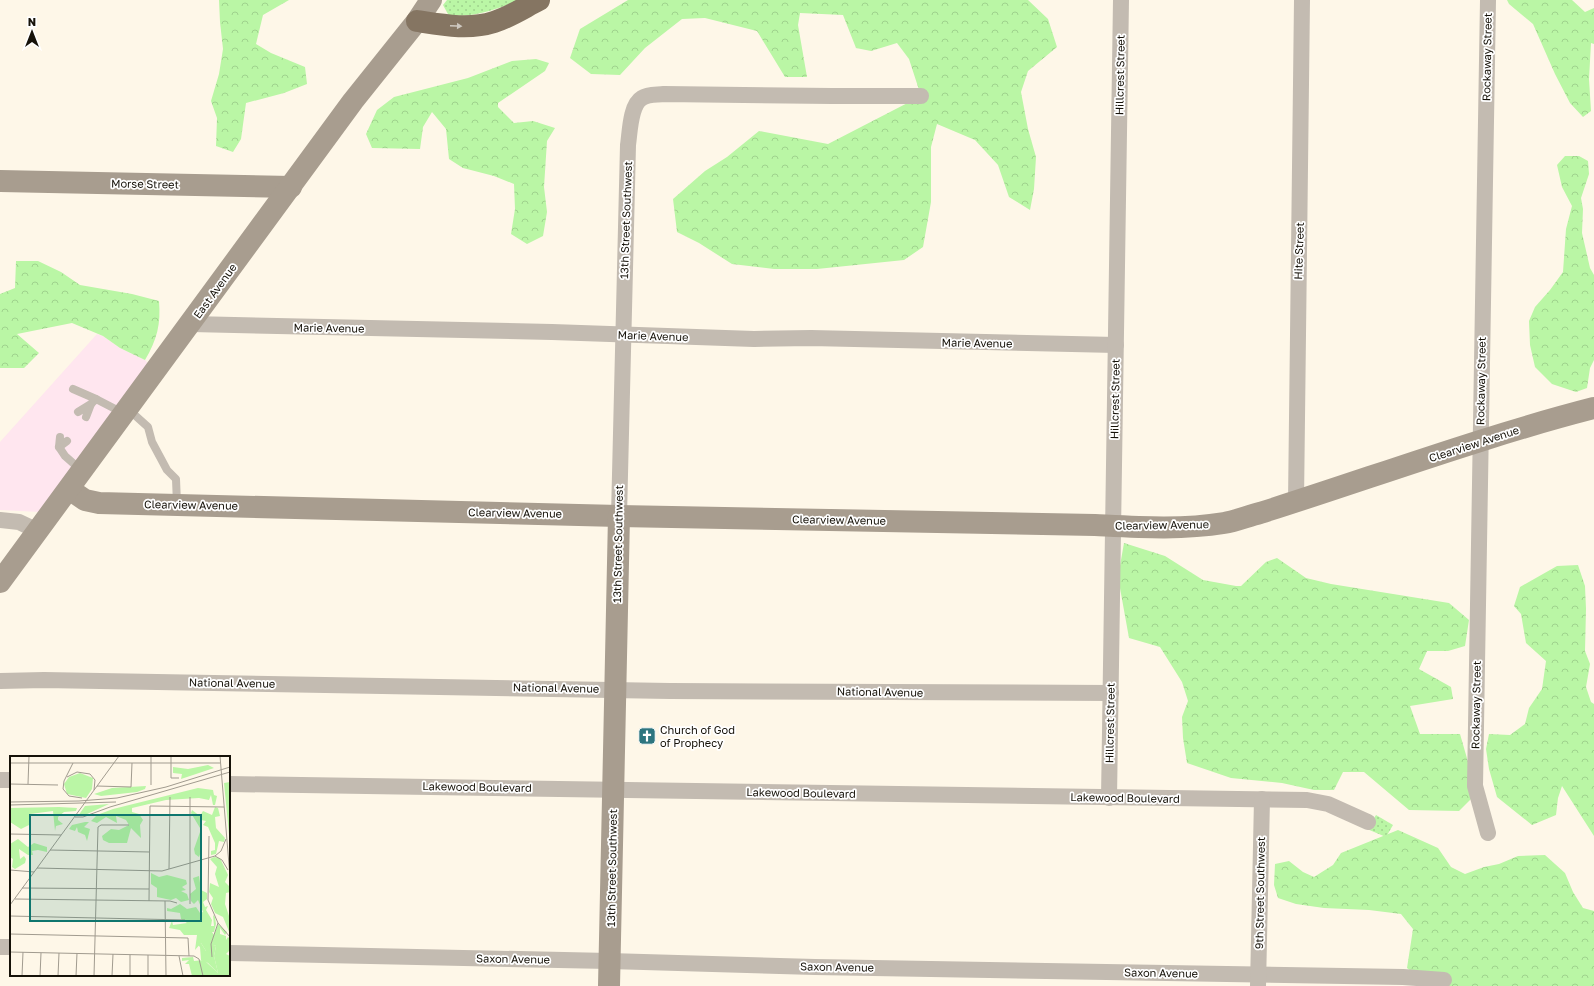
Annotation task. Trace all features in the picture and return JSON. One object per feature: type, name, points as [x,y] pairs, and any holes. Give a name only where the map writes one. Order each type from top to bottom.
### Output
[{"type":"highway","points":[[417,21],[452,26],[473,26],[495,22],[539,0]]},
{"type":"street","name":"East Avenue","points":[[0,582],[353,102],[417,21],[431,0]]},
{"type":"street","name":"Hillcrest Street","points":[[1109,798],[1121,0]]},
{"type":"street","name":"Hite Street","points":[[1296,502],[1297,316],[1300,251],[1302,0]]},
{"type":"street","name":"Rockaway Street","points":[[1488,0],[1475,786],[1488,833]]},
{"type":"street","name":"13th Street Southwest","points":[[609,986],[628,145],[632,115],[636,103],[642,98],[648,96],[664,94],[921,96]]},
{"type":"street","name":"Morse Street","points":[[0,181],[291,187]]},
{"type":"street","name":"Marie Avenue","points":[[190,324],[552,332],[754,339],[818,338],[1116,345]]},
{"type":"street","name":"Clearview Avenue","points":[[69,489],[85,500],[92,502],[177,505],[1134,527],[1190,526],[1225,523],[1296,502],[1563,416],[1594,408]]},
{"type":"street","points":[[0,520],[19,522],[38,531]]},
{"type":"street","name":"National Avenue","points":[[0,681],[44,680],[898,693],[1111,693]]},
{"type":"street","name":"Lakewood Boulevard","points":[[230,784],[1307,800],[1328,804],[1368,822]]},
{"type":"street","name":"9th Street Southwest","points":[[1258,980],[1262,800]]},
{"type":"street","name":"Saxon Avenue","points":[[230,953],[610,961],[1258,980],[1403,977],[1444,980]]},
{"type":"lane","points":[[73,389],[94,402],[126,411],[148,427],[155,448],[167,470],[176,480],[177,505]]},
{"type":"lane","points":[[78,412],[94,402]]},
{"type":"lane","points":[[86,417],[94,402]]},
{"type":"lane","points":[[64,439],[59,447],[65,456],[82,471]]},
{"type":"shaded area","points":[[97,334],[103,336],[120,348],[145,360],[150,366],[40,512],[0,510],[0,442]]},
{"type":"green space","points":[[219,0],[289,0],[263,15],[256,44],[271,53],[305,67],[307,84],[284,93],[246,103],[241,139],[233,152],[216,146],[217,118],[211,101],[219,74],[223,49]]},
{"type":"green space","points":[[447,0],[519,0],[484,12],[449,16],[443,5]]},
{"type":"green space","points":[[628,0],[1028,0],[1048,19],[1057,47],[1028,71],[1021,92],[1028,129],[1036,157],[1034,189],[1030,210],[1009,197],[998,165],[975,140],[937,124],[931,147],[931,202],[923,247],[904,260],[817,269],[774,269],[732,264],[699,243],[677,232],[673,199],[705,171],[727,157],[759,131],[828,144],[921,96],[909,59],[897,43],[871,51],[856,48],[843,15],[800,13],[798,25],[807,77],[785,77],[757,31],[705,18],[682,19],[645,48],[620,75],[591,74],[570,58],[580,29]]},
{"type":"green space","points":[[1507,0],[1572,0],[1585,12],[1594,8],[1594,44],[1591,43],[1589,79],[1591,111],[1583,117],[1570,103],[1555,74],[1533,24],[1509,4]]},
{"type":"green space","points":[[536,59],[549,63],[545,71],[498,103],[498,107],[514,123],[533,121],[555,128],[547,141],[544,187],[547,212],[543,236],[527,244],[511,234],[515,209],[514,184],[494,176],[463,168],[449,159],[446,129],[432,112],[423,127],[420,149],[372,148],[366,134],[377,110],[394,97],[468,78],[512,61]]},
{"type":"green space","points":[[1565,156],[1579,156],[1588,161],[1589,174],[1581,198],[1583,209],[1582,233],[1590,268],[1594,275],[1594,360],[1590,368],[1587,388],[1576,392],[1552,384],[1535,367],[1530,345],[1529,321],[1535,307],[1563,272],[1566,229],[1572,206],[1562,187],[1557,165]]},
{"type":"green space","points":[[16,261],[38,261],[61,272],[80,285],[132,294],[159,301],[159,325],[153,346],[145,360],[120,348],[103,336],[72,323],[17,334],[39,353],[24,368],[0,368],[0,294],[15,288]]},
{"type":"green space","points":[[1124,543],[1165,556],[1203,580],[1241,586],[1266,562],[1277,558],[1306,578],[1331,584],[1449,603],[1469,620],[1465,646],[1448,651],[1427,651],[1419,669],[1451,687],[1453,699],[1410,706],[1420,734],[1460,734],[1477,793],[1459,811],[1409,810],[1364,772],[1343,772],[1334,790],[1314,790],[1282,783],[1231,778],[1187,763],[1183,738],[1182,717],[1188,701],[1182,682],[1160,647],[1129,638],[1118,577]]},
{"type":"green space","points":[[1578,565],[1585,586],[1585,651],[1590,664],[1586,687],[1591,702],[1594,704],[1594,836],[1562,786],[1558,798],[1556,815],[1532,825],[1497,797],[1489,769],[1486,749],[1489,734],[1510,735],[1525,724],[1529,708],[1542,689],[1546,661],[1526,643],[1521,614],[1514,606],[1520,587],[1557,566]]},
{"type":"green space","points":[[1376,815],[1393,825],[1386,837],[1367,829]]},
{"type":"green space","points":[[1398,830],[1438,848],[1451,867],[1465,874],[1484,867],[1499,864],[1518,856],[1545,855],[1565,873],[1573,892],[1583,908],[1594,911],[1594,986],[1430,986],[1407,968],[1413,929],[1401,914],[1369,910],[1324,908],[1296,904],[1278,898],[1274,885],[1275,864],[1289,861],[1303,872],[1314,877],[1333,865],[1341,853]]},
{"type":"place","name":"Church of God of Prophecy","points":[[647,736]]}]
